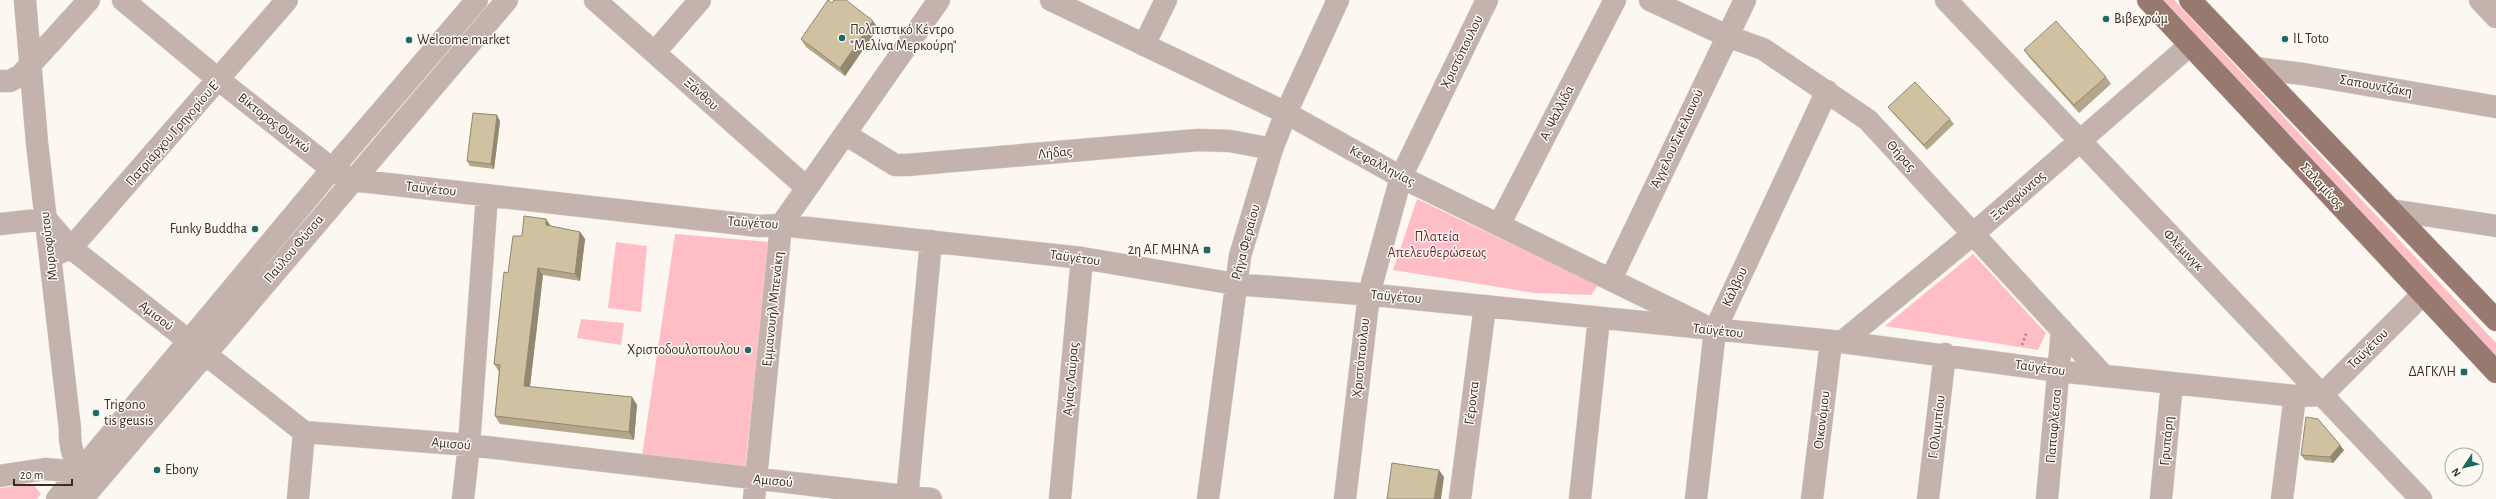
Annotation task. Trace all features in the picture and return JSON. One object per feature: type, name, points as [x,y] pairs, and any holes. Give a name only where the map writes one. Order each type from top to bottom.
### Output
[{"type":"main road","name":"Σαλαμίνος","points":[[2148,0],[2496,372]]},
{"type":"main road","points":[[2190,0],[2496,320]]},
{"type":"street","name":"Μυριοφύτου","points":[[24,0],[46,219],[70,429],[69,445],[86,485]]},
{"type":"street","points":[[0,81],[10,81],[21,75],[31,66],[89,0]]},
{"type":"street","name":"Βίκτορος Ουγκώ","points":[[123,0],[219,80],[332,169]]},
{"type":"street","name":"Πατριάρχου Γρηγορίου Ε'","points":[[51,257],[71,248],[219,80],[287,0]]},
{"type":"street","name":"Παύλου Φύσσα","points":[[86,485],[188,341],[332,169],[478,0]]},
{"type":"street","name":"Παύλου Φύσσα","points":[[57,499],[86,485],[206,355],[352,180],[507,0]]},
{"type":"street","name":"Ξάνθου","points":[[595,0],[807,188]]},
{"type":"street","points":[[655,52],[700,0]]},
{"type":"street","name":"Εμμανουήλ Μπενάκη","points":[[755,489],[781,225],[940,0]]},
{"type":"street","name":"Κεφαλληνίας","points":[[1051,0],[1286,113],[1401,177],[1715,330]]},
{"type":"street","points":[[1144,45],[1166,0]]},
{"type":"street","name":"Ρήγα Φεραίου","points":[[1208,499],[1235,284],[1240,256],[1272,149],[1286,113],[1338,0]]},
{"type":"street","name":"Χριστόπουλου","points":[[1345,499],[1369,294],[1401,177],[1487,0]]},
{"type":"street","name":"Α. Ψαλλίδα","points":[[1499,225],[1615,0]]},
{"type":"street","name":"Θήρας","points":[[1650,0],[1727,36],[1763,50],[1827,91],[1868,120],[1972,235],[2104,376]]},
{"type":"street","name":"Άγγελου Σικελιανού","points":[[1610,279],[1745,0]]},
{"type":"street","name":"Φλέμινγκ","points":[[1946,0],[2421,499]]},
{"type":"street","points":[[2480,0],[2496,17]]},
{"type":"street","name":"Ξενοφώντος","points":[[1836,342],[1972,235],[2190,45]]},
{"type":"street","name":"Σαπουντζάκη","points":[[2255,68],[2303,74],[2496,107]]},
{"type":"street","name":"Κάλβου","points":[[1696,499],[1715,330],[1827,91]]},
{"type":"street","name":"Λήδας","points":[[845,134],[895,165],[1198,140],[1230,141],[1272,149]]},
{"type":"street","name":"Ταϋγέτου","points":[[332,169],[352,180],[759,226],[781,225],[1082,258],[1235,284],[1369,294],[1836,342],[1945,354],[2059,371],[2295,396],[2322,395],[2423,294]]},
{"type":"street","points":[[462,499],[469,445],[487,196]]},
{"type":"street","points":[[2391,210],[2496,226]]},
{"type":"street","points":[[0,224],[46,219]]},
{"type":"street","name":"Αμισού","points":[[46,219],[71,248],[304,432],[469,445],[755,489],[931,499]]},
{"type":"street","points":[[907,497],[931,242]]},
{"type":"street","name":"Αγίας Λαύρας","points":[[1060,499],[1082,258]]},
{"type":"street","name":"Γέροντα","points":[[1460,499],[1485,306]]},
{"type":"street","points":[[1580,499],[1599,318]]},
{"type":"street","name":"Παπαφλέσσα","points":[[2047,499],[2062,330]]},
{"type":"street","name":"Οικονόμου","points":[[1812,499],[1836,342]]},
{"type":"street","name":"Γ. Ολυμπίου","points":[[1928,499],[1945,354]]},
{"type":"street","name":"Γρυπάρη","points":[[2161,499],[2172,383]]},
{"type":"street","points":[[2282,499],[2295,396]]},
{"type":"street","points":[[298,499],[304,432]]},
{"type":"street","points":[[0,476],[45,469],[86,485]]},
{"type":"path","points":[[2022,348],[2027,331]]},
{"type":"green space","points":[[2162,0],[2174,0],[2496,343],[2496,359]]},
{"type":"green space","name":"Πλατεία Απελευθερώσεως","points":[[1417,199],[1598,285],[1591,295],[1535,293],[1393,270]]},
{"type":"green space","points":[[675,234],[769,242],[745,469],[642,456]]},
{"type":"green space","points":[[616,242],[647,246],[641,312],[608,308]]},
{"type":"green space","points":[[1973,254],[2046,333],[2038,350],[1885,326]]},
{"type":"green space","points":[[581,319],[624,323],[621,345],[577,338]]},
{"type":"green space","points":[[33,484],[41,494],[37,499],[0,499],[0,488]]},
{"type":"building","name":"Πολιτιστικό Κέντρο \"Μελίνα Μερκούρη\"","points":[[828,0],[832,3],[834,0],[846,0],[873,21],[840,68],[801,39]]},
{"type":"building","points":[[2056,21],[2106,77],[2074,105],[2024,50]]},
{"type":"building","points":[[1915,82],[1950,119],[1924,145],[1888,107]]},
{"type":"building","points":[[473,113],[497,115],[491,164],[467,161]]},
{"type":"building","points":[[524,216],[546,219],[546,225],[580,232],[575,274],[538,268],[524,386],[632,397],[629,432],[495,416],[500,365],[494,364],[504,272],[508,273],[513,236],[522,236]]},
{"type":"building","points":[[2306,417],[2318,419],[2340,445],[2330,457],[2301,455]]},
{"type":"building","points":[[1392,463],[1439,470],[1434,499],[1387,499]]},
{"type":"place","name":"Βιβεχρώμ","points":[[2106,19]]},
{"type":"place","name":"Πολιτιστικό Κέντρο \"Μελίνα Μερκούρη\"","points":[[842,38]]},
{"type":"place","name":"IL Toto","points":[[2285,39]]},
{"type":"place","name":"Welcome market","points":[[409,40]]},
{"type":"place","name":"Funky Buddha","points":[[255,229]]},
{"type":"place","name":"2η ΑΓ. ΜΗΝΑ","points":[[1207,250]]},
{"type":"place","name":"Χριστοδουλοπουλου","points":[[748,350]]},
{"type":"place","name":"ΔΑΓΚΛΗ","points":[[2464,372]]},
{"type":"place","name":"Trigono tis geusis","points":[[96,413]]},
{"type":"place","name":"Ebony","points":[[157,470]]}]
